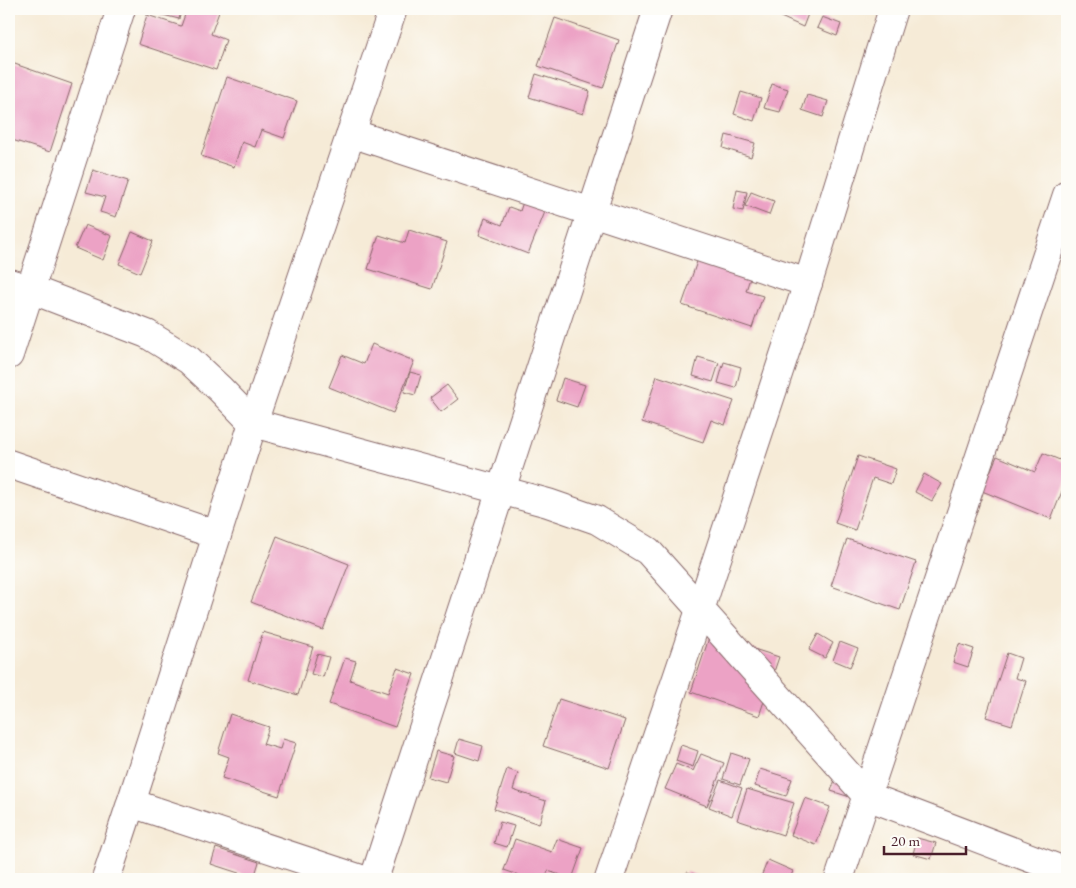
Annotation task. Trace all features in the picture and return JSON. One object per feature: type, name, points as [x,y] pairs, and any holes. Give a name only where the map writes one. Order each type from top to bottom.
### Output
[{"type":"street","points":[[9,355],[20,286],[121,9]]},
{"type":"street","points":[[106,879],[132,804],[253,424],[393,9]]},
{"type":"street","points":[[374,879],[658,9]]},
{"type":"street","points":[[609,879],[808,283],[893,9]]},
{"type":"street","points":[[350,133],[808,283]]},
{"type":"street","points":[[839,879],[1067,196]]},
{"type":"street","points":[[20,286],[147,334],[189,360],[253,424],[548,503],[597,520],[648,551],[867,796],[1067,872]]},
{"type":"street","points":[[9,464],[217,535]]},
{"type":"street","points":[[132,804],[361,879]]},
{"type":"building","points":[[161,9],[182,9],[179,19],[159,14]]},
{"type":"building","points":[[187,9],[210,9],[219,12],[211,34],[226,40],[216,70],[138,44],[147,15],[181,26]]},
{"type":"building","points":[[763,9],[795,9],[808,14],[803,27]]},
{"type":"building","points":[[822,17],[841,24],[837,36],[817,28]]},
{"type":"building","points":[[555,18],[619,40],[603,88],[538,66]]},
{"type":"building","points":[[9,62],[72,84],[50,152],[9,139]]},
{"type":"building","points":[[536,74],[590,91],[583,114],[529,97]]},
{"type":"building","points":[[227,77],[297,101],[284,138],[261,130],[255,147],[242,142],[234,167],[201,156]]},
{"type":"building","points":[[772,84],[788,89],[780,112],[764,108]]},
{"type":"building","points":[[741,92],[761,98],[754,121],[734,114]]},
{"type":"building","points":[[807,95],[828,101],[823,117],[802,110]]},
{"type":"building","points":[[726,135],[755,143],[751,157],[723,148]]},
{"type":"building","points":[[93,170],[128,181],[116,217],[100,212],[105,197],[86,192]]},
{"type":"building","points":[[737,190],[747,192],[743,211],[733,209]]},
{"type":"building","points":[[751,192],[774,201],[769,215],[745,206]]},
{"type":"building","points":[[524,199],[547,207],[528,254],[479,235],[485,218],[502,225],[509,207],[520,211]]},
{"type":"building","points":[[85,225],[112,236],[103,260],[75,248]]},
{"type":"building","points":[[409,230],[447,242],[432,289],[368,269],[379,235],[405,243]]},
{"type":"building","points":[[132,232],[153,241],[140,273],[119,264]]},
{"type":"building","points":[[701,250],[753,268],[746,291],[763,296],[752,328],[682,305]]},
{"type":"building","points":[[372,344],[414,361],[393,413],[329,387],[342,355],[364,364]]},
{"type":"building","points":[[698,357],[719,363],[713,382],[693,376]]},
{"type":"building","points":[[724,362],[741,367],[736,388],[718,383]]},
{"type":"building","points":[[410,372],[421,375],[415,395],[404,392]]},
{"type":"building","points":[[657,376],[734,401],[725,425],[711,420],[703,442],[642,422]]},
{"type":"building","points":[[563,378],[585,385],[577,407],[556,400]]},
{"type":"building","points":[[447,385],[458,399],[441,412],[430,398]]},
{"type":"building","points":[[1043,453],[1067,463],[1067,479],[1051,519],[982,491],[997,456],[1035,472]]},
{"type":"building","points":[[858,456],[896,469],[891,484],[873,478],[855,530],[835,523]]},
{"type":"building","points":[[924,474],[942,484],[932,501],[915,492]]},
{"type":"building","points":[[277,536],[349,564],[323,630],[251,602]]},
{"type":"building","points":[[847,539],[916,562],[900,610],[831,586]]},
{"type":"building","points":[[263,632],[313,647],[298,695],[248,680]]},
{"type":"building","points":[[818,634],[833,643],[825,658],[809,650]]},
{"type":"building","points":[[710,635],[779,657],[759,716],[691,692]]},
{"type":"building","points":[[840,642],[858,649],[850,667],[833,660]]},
{"type":"building","points":[[959,644],[974,649],[968,667],[953,662]]},
{"type":"building","points":[[1007,653],[1021,658],[1015,678],[1026,681],[1012,725],[986,717]]},
{"type":"building","points":[[317,654],[329,657],[323,677],[311,674]]},
{"type":"building","points":[[345,658],[356,661],[350,680],[388,693],[397,668],[414,674],[395,727],[329,704]]},
{"type":"building","points":[[559,699],[625,720],[609,768],[543,746]]},
{"type":"building","points":[[230,714],[269,727],[263,744],[280,749],[283,739],[296,743],[279,796],[222,778],[229,757],[218,753]]},
{"type":"building","points":[[459,739],[483,746],[479,761],[455,753]]},
{"type":"building","points":[[681,745],[698,751],[693,767],[676,761]]},
{"type":"building","points":[[436,751],[454,756],[446,782],[428,777]]},
{"type":"building","points":[[731,753],[749,759],[740,785],[723,779]]},
{"type":"building","points":[[701,754],[724,763],[707,806],[665,789],[676,764],[693,771]]},
{"type":"building","points":[[507,769],[518,773],[513,790],[546,801],[539,824],[494,809]]},
{"type":"building","points":[[760,769],[792,779],[786,796],[755,786]]},
{"type":"building","points":[[836,777],[854,784],[850,797],[831,791]]},
{"type":"building","points":[[720,780],[742,788],[732,816],[709,807]]},
{"type":"building","points":[[747,789],[794,803],[783,835],[737,820]]},
{"type":"building","points":[[805,798],[830,807],[816,845],[791,835]]},
{"type":"building","points":[[500,822],[514,826],[507,847],[494,843]]},
{"type":"building","points":[[917,838],[936,843],[931,859],[913,854]]},
{"type":"building","points":[[515,839],[552,852],[557,839],[583,848],[572,879],[548,871],[545,879],[530,879],[504,870]]},
{"type":"building","points":[[216,848],[259,862],[254,878],[211,864]]},
{"type":"building","points":[[768,860],[793,871],[790,879],[760,879]]},
{"type":"building","points":[[687,872],[708,879],[685,879]]}]
